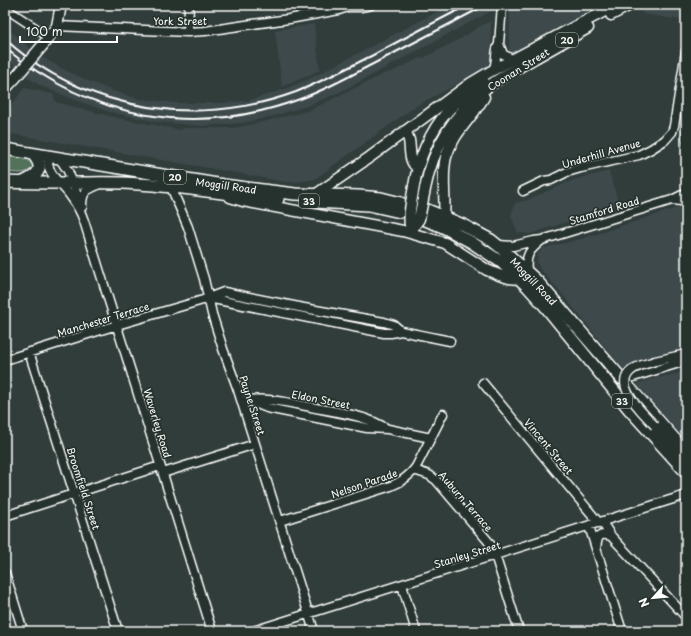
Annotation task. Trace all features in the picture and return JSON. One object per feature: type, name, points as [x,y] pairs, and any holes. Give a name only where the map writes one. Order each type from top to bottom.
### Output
[{"type":"highway","name":"Moggill Road","points":[[5,148],[207,182],[295,194],[381,198],[401,207],[252,197],[124,183],[23,182]]},
{"type":"highway","points":[[23,182],[34,176],[39,169],[37,160],[30,153]]},
{"type":"highway","name":"20","points":[[5,182],[23,182]]},
{"type":"highway","name":"Moggill Road","points":[[415,225],[444,217],[477,232],[498,245],[523,275],[545,306],[629,409],[686,472]]},
{"type":"highway","name":"Moggill Road","points":[[415,225],[449,230],[523,275],[548,293],[625,379],[686,452]]},
{"type":"main road","points":[[5,89],[57,26],[61,5]]},
{"type":"main road","name":"Coonan Street","points":[[315,195],[471,83],[616,5]]},
{"type":"main road","name":"Coonan Street","points":[[558,36],[552,42],[483,83],[465,96],[448,111],[434,129],[418,168],[414,186],[409,218],[415,225],[419,219],[427,177],[435,154],[448,130],[463,110],[486,89],[504,76],[630,5]]},
{"type":"main road","points":[[444,217],[444,171],[446,159],[454,138],[484,98],[486,89]]},
{"type":"main road","points":[[405,131],[409,140],[411,160],[414,166],[418,168],[424,166],[435,154]]},
{"type":"main road","name":"Moggill Road","points":[[217,193],[243,201],[415,225],[487,270],[509,278],[523,275]]},
{"type":"street","points":[[188,32],[189,5]]},
{"type":"street","name":"York Street","points":[[57,26],[188,32],[205,31],[289,19],[339,10],[351,6],[361,7],[370,5]]},
{"type":"street","points":[[493,70],[496,66],[502,5]]},
{"type":"street","points":[[5,8],[46,41]]},
{"type":"street","points":[[499,44],[503,54],[513,60]]},
{"type":"street","name":"Underhill Avenue","points":[[522,191],[576,169],[639,156],[665,140],[672,132],[674,126],[686,52]]},
{"type":"street","name":"Waverley Road","points":[[84,221],[75,203],[49,168],[48,161],[55,157],[66,168],[82,209],[84,221],[212,631]]},
{"type":"street","points":[[82,209],[85,192],[89,188],[103,183]]},
{"type":"street","name":"Payne Street","points":[[171,187],[188,226],[204,279],[212,314],[223,349],[244,400],[255,444],[314,631]]},
{"type":"street","name":"Stamford Road","points":[[498,245],[513,246],[542,240],[672,200],[686,193]]},
{"type":"street","name":"Stamford Road","points":[[672,200],[686,200]]},
{"type":"street","name":"Stamford Road","points":[[523,275],[528,254],[542,240]]},
{"type":"street","name":"Manchester Terrace","points":[[5,360],[208,298],[220,293],[228,292],[304,308],[384,322],[394,325],[401,331],[450,341]]},
{"type":"street","name":"Broomfield Street","points":[[30,352],[118,631]]},
{"type":"street","points":[[686,354],[639,366],[632,370],[627,376],[625,384],[625,388],[629,396],[655,426],[686,467]]},
{"type":"street","points":[[625,379],[686,361]]},
{"type":"street","name":"Vincent Street","points":[[483,383],[612,536],[686,617]]},
{"type":"street","name":"Eldon Street","points":[[244,400],[267,408],[367,428],[388,429],[431,438]]},
{"type":"street","name":"Nelson Parade","points":[[280,521],[395,484],[406,478],[414,470],[443,414]]},
{"type":"street","points":[[5,516],[75,493],[255,444]]},
{"type":"street","name":"Auburn Terrace","points":[[414,470],[429,475],[438,482],[492,547],[519,631]]},
{"type":"street","name":"Stanley Street","points":[[253,631],[686,495]]},
{"type":"street","points":[[589,526],[622,631]]},
{"type":"street","points":[[596,548],[600,535],[604,534],[612,536]]},
{"type":"street","points":[[5,573],[23,631]]},
{"type":"street","points":[[402,585],[416,631]]},
{"type":"shaded area","points":[[450,5],[496,5],[495,9],[340,92],[307,106],[243,123],[203,126],[158,122],[110,112],[75,100],[39,85],[25,75],[40,56],[91,82],[139,99],[177,103],[224,103],[251,100],[285,89],[309,79]]},
{"type":"shaded area","points":[[515,5],[603,5],[509,54],[510,8]]},
{"type":"shaded area","points":[[647,5],[683,5],[681,20],[642,14],[643,7]]},
{"type":"shaded area","points":[[491,21],[489,67],[416,106],[315,179],[298,182],[285,182],[5,133],[5,114],[24,88],[53,94],[56,102],[117,118],[181,130],[184,128],[233,128],[245,126],[308,111],[388,72],[389,73],[420,58],[421,59]]},
{"type":"shaded area","points":[[314,24],[320,70],[282,87],[275,30]]},
{"type":"shaded area","points":[[5,26],[32,50],[17,68],[5,57]]},
{"type":"shaded area","points":[[609,171],[619,205],[530,234],[518,233],[511,216],[515,203],[527,200],[573,180]]},
{"type":"shaded area","points":[[686,205],[686,349],[623,369],[540,269],[537,262],[538,254],[543,248],[581,239]]},
{"type":"shaded area","points":[[686,371],[686,440],[637,386],[641,382]]},
{"type":"green space","points":[[686,104],[686,156],[681,137]]},
{"type":"green space","points":[[5,154],[31,160],[36,168],[24,173],[5,172]]},
{"type":"railway","points":[[5,39],[28,58],[54,74],[81,88],[109,98],[156,108],[179,110],[227,109],[250,105],[296,92],[346,69],[468,5]]},
{"type":"railway","points":[[5,48],[38,72],[73,91],[109,106],[146,115],[183,119],[222,117],[261,111],[318,92],[486,5]]}]
